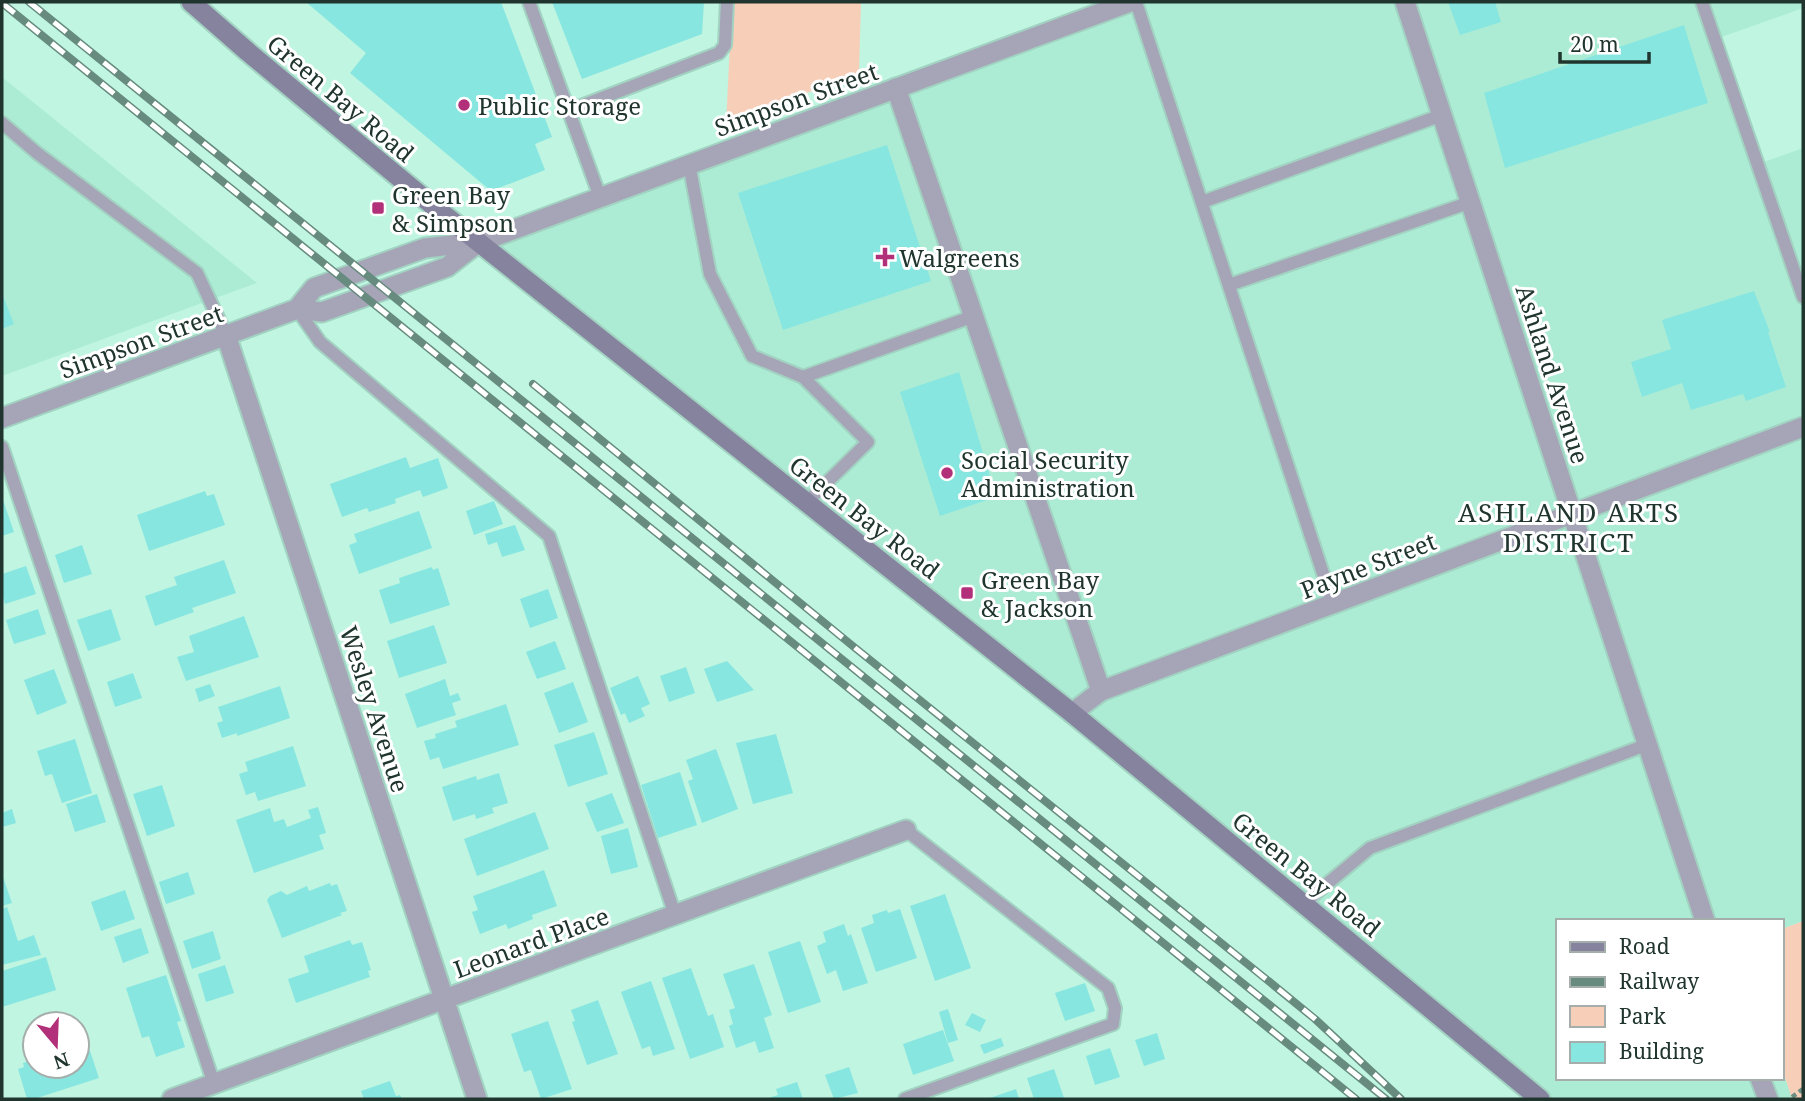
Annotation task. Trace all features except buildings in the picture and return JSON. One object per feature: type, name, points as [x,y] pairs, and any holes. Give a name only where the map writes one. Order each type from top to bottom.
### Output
[{"type":"main road","name":"Green Bay Road","points":[[191,2],[330,121],[1072,713],[1540,1099]]},
{"type":"street","name":"Simpson Street","points":[[2,418],[297,309],[322,312],[447,267],[480,242],[1130,2]]},
{"type":"street","name":"Ashland Avenue","points":[[1405,2],[1704,919]]},
{"type":"street","points":[[896,88],[1101,691]]},
{"type":"street","name":"Wesley Avenue","points":[[226,335],[477,1099]]},
{"type":"street","name":"Payne Street","points":[[1072,713],[1101,691],[1803,427]]},
{"type":"street","name":"Leonard Place","points":[[172,1099],[906,830]]},
{"type":"street","points":[[1761,1080],[1768,1099]]},
{"type":"lane","points":[[529,2],[600,197]]},
{"type":"lane","points":[[568,111],[719,53],[725,45],[727,2]]},
{"type":"lane","points":[[1136,2],[1333,604]]},
{"type":"lane","points":[[1702,2],[1803,297]]},
{"type":"lane","points":[[1202,202],[1442,115]]},
{"type":"lane","points":[[2,123],[37,153],[197,273],[226,335]]},
{"type":"lane","points":[[690,164],[710,274],[752,356],[803,377],[868,442],[807,502]]},
{"type":"lane","points":[[1229,285],[1471,202]]},
{"type":"lane","points":[[297,309],[320,342],[549,536],[675,915]]},
{"type":"lane","points":[[803,377],[974,316]]},
{"type":"lane","points":[[2,447],[214,1084]]},
{"type":"lane","points":[[1304,904],[1370,848],[1646,745]]},
{"type":"lane","points":[[905,1099],[1113,1024],[1115,1008],[1108,988],[906,830]]},
{"type":"path","points":[[1788,1099],[1803,1089]]},
{"type":"shaded area","points":[[1130,2],[1803,2],[1803,8],[1716,39],[1758,164],[1803,148],[1803,921],[1784,928],[1784,919],[1556,919],[1556,1080],[1784,1080],[1784,1074],[1792,1099],[1540,1099],[480,242]]},
{"type":"shaded area","points":[[2,77],[257,283],[2,376]]},
{"type":"green space","points":[[732,2],[861,2],[859,73],[726,124]]},
{"type":"green space","points":[[1803,921],[1803,1099],[1792,1099],[1784,1074],[1784,928]]},
{"type":"railway","points":[[29,2],[1386,1099]]},
{"type":"railway","points":[[2,3],[1356,1099]]},
{"type":"railway","points":[[533,384],[1315,1019],[1401,1099]]},
{"type":"place","name":"Public Storage","points":[[464,105]]},
{"type":"place","name":"Green Bay & Simpson","points":[[378,208]]},
{"type":"place","name":"Walgreens","points":[[885,257]]},
{"type":"place","name":"Social Security Administration","points":[[947,473]]},
{"type":"place","name":"Green Bay & Jackson","points":[[967,593]]},
{"type":"district","name":"ASHLAND ARTS DISTRICT","points":[[1569,527]]}]
